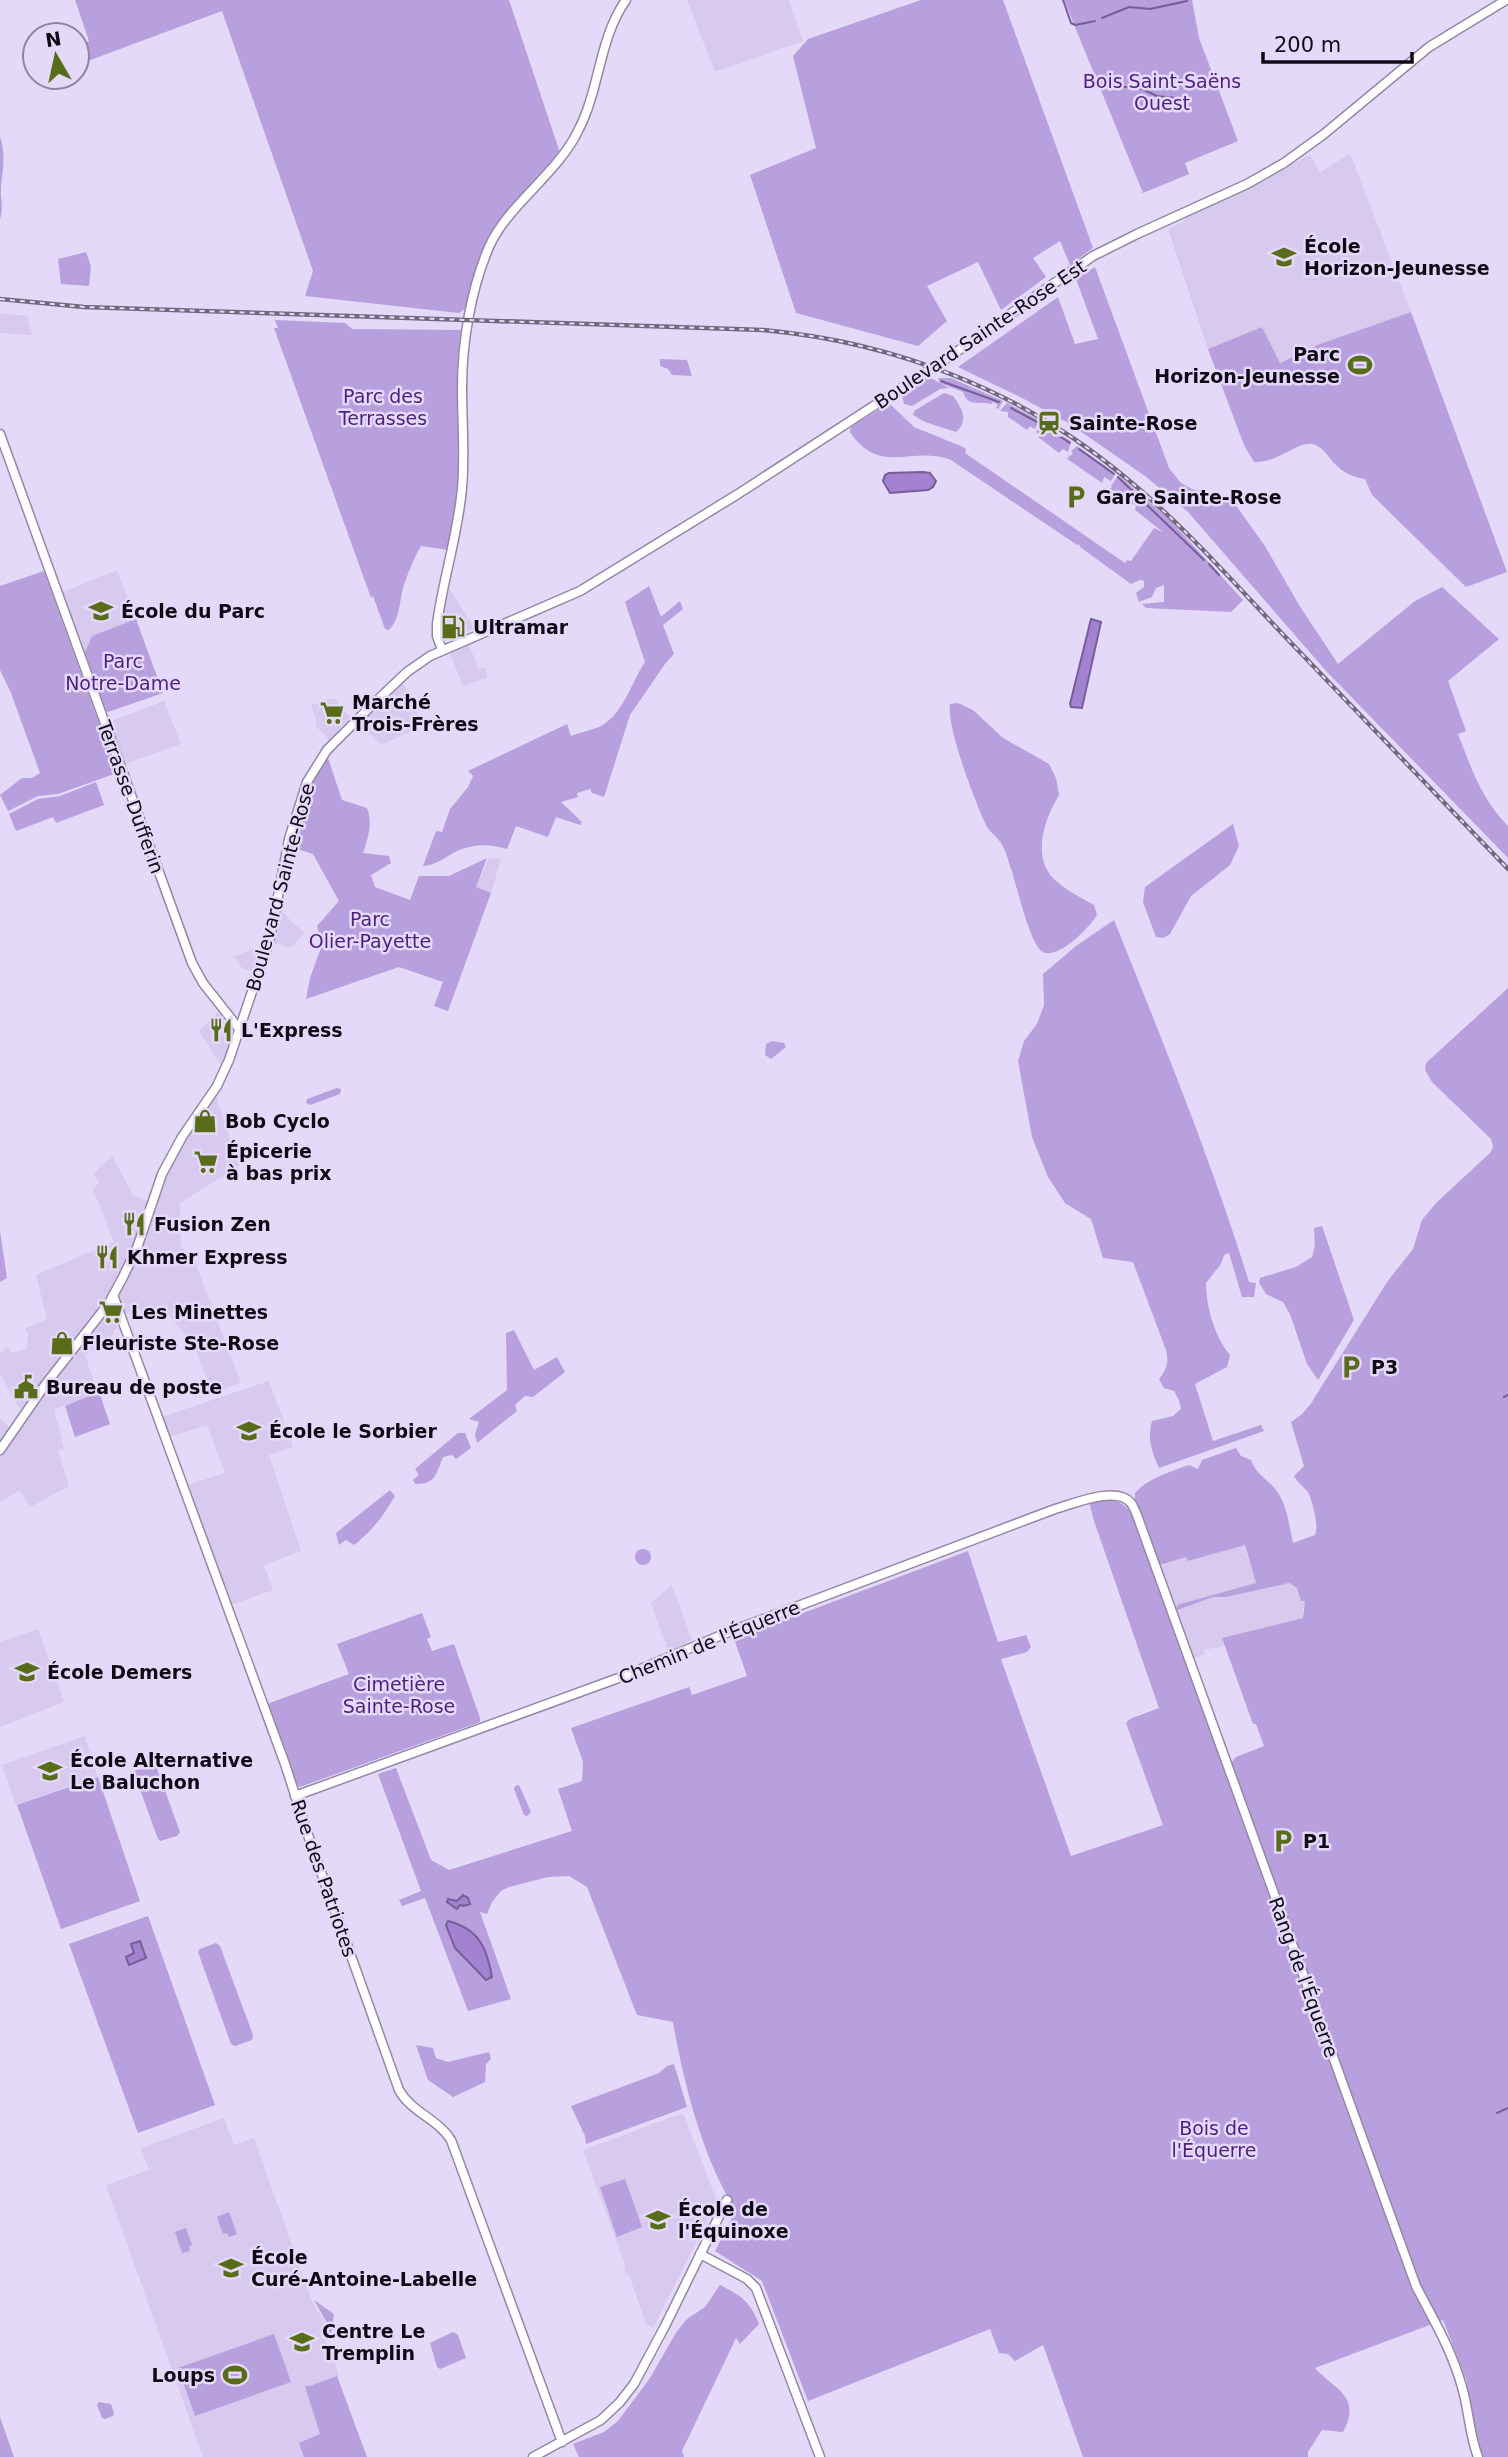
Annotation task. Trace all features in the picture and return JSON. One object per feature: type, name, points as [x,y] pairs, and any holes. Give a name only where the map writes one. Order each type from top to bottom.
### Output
[{"type":"street","points":[[442,650],[437,636],[437,624],[462,487],[464,355],[469,318],[483,267],[500,228],[555,165],[578,132],[589,104],[611,26],[626,0]]},
{"type":"street","name":"Boulevard Sainte-Rose Est","points":[[442,650],[532,613],[599,581],[893,394],[1093,256],[1251,182],[1284,163],[1321,137],[1423,51],[1506,0]]},
{"type":"street","name":"Terrasse Dufferin","points":[[0,434],[190,959],[203,983],[240,1030]]},
{"type":"street","name":"Boulevard Sainte-Rose","points":[[0,1450],[113,1295],[135,1251],[162,1174],[180,1140],[219,1083],[240,1030],[272,931],[290,834],[310,774],[335,741],[404,674],[442,650]]},
{"type":"street","name":"Rue des Patriotes","points":[[113,1295],[285,1763],[400,2092],[408,2102],[442,2128],[451,2140],[562,2442]]},
{"type":"street","name":"Chemin de l'Équerre","points":[[295,1796],[622,1678],[724,1634],[1055,1510],[1107,1495],[1124,1498]]},
{"type":"street","name":"Rang de l'Équerre","points":[[1124,1498],[1137,1516],[1416,2286],[1450,2352],[1465,2398],[1469,2430],[1478,2457]]},
{"type":"street","points":[[533,2457],[601,2420],[634,2384],[727,2200]]},
{"type":"street","points":[[700,2254],[747,2279],[756,2288],[820,2457]]},
{"type":"shaded area","points":[[687,0],[789,0],[803,41],[715,72]]},
{"type":"shaded area","name":"École Horizon-Jeunesse","points":[[1350,153],[1411,312],[1320,344],[1279,363],[1262,327],[1208,349],[1168,229],[1184,221],[1186,217],[1265,181],[1310,154],[1320,173]]},
{"type":"shaded area","points":[[0,313],[27,316],[32,335],[0,333]]},
{"type":"shaded area","points":[[889,473],[930,473],[936,481],[928,490],[890,493],[883,481]]},
{"type":"shaded area","name":"École du Parc","points":[[117,570],[136,619],[92,636],[85,652],[63,592]]},
{"type":"shaded area","points":[[449,589],[475,629],[447,640],[443,636],[443,616]]},
{"type":"shaded area","points":[[1091,619],[1101,622],[1082,708],[1071,707],[1070,704]]},
{"type":"shaded area","points":[[469,645],[479,669],[485,667],[487,678],[463,686],[450,653]]},
{"type":"shaded area","points":[[403,682],[423,726],[381,745],[360,724]]},
{"type":"shaded area","points":[[335,699],[350,717],[329,740],[315,725],[317,723],[311,705]]},
{"type":"shaded area","points":[[164,701],[181,744],[125,764],[110,724]]},
{"type":"shaded area","points":[[489,858],[501,859],[491,893],[476,887]]},
{"type":"shaded area","points":[[280,910],[304,933],[291,948],[272,943]]},
{"type":"shaded area","points":[[252,949],[261,952],[253,972],[242,968],[234,957]]},
{"type":"shaded area","points":[[218,1012],[234,1033],[221,1065],[199,1031]]},
{"type":"shaded area","points":[[216,1097],[239,1166],[180,1203],[181,1247],[194,1259],[241,1383],[212,1393],[193,1343],[162,1308],[143,1315],[139,1309],[125,1314],[108,1342],[85,1355],[98,1394],[54,1409],[64,1449],[58,1451],[69,1486],[30,1507],[20,1490],[0,1502],[0,1418],[17,1435],[30,1416],[18,1406],[0,1374],[0,1353],[7,1347],[11,1353],[27,1349],[28,1335],[25,1328],[47,1319],[36,1275],[114,1242],[93,1189],[99,1183],[94,1173],[112,1156],[133,1195],[156,1205],[170,1161],[196,1119]]},
{"type":"shaded area","points":[[269,1381],[293,1447],[269,1455],[301,1551],[264,1565],[273,1590],[231,1605],[187,1485],[225,1473],[207,1425],[170,1437],[162,1417]]},
{"type":"shaded area","points":[[1244,1545],[1258,1588],[1289,1583],[1297,1588],[1301,1601],[1305,1601],[1306,1606],[1302,1610],[1304,1618],[1223,1638],[1224,1646],[1204,1650],[1205,1654],[1191,1659],[1157,1567],[1186,1557],[1188,1561]]},
{"type":"shaded area","points":[[672,1585],[692,1640],[671,1651],[667,1648],[651,1603]]},
{"type":"shaded area","name":"École Demers","points":[[38,1629],[64,1702],[0,1727],[0,1642]]},
{"type":"shaded area","name":"École Alternative Le Baluchon","points":[[85,1736],[97,1776],[16,1805],[2,1765]]},
{"type":"shaded area","points":[[463,1895],[468,1898],[470,1904],[460,1905],[457,1909],[447,1902],[448,1899],[457,1901]]},
{"type":"shaded area","points":[[448,1921],[467,1929],[480,1941],[492,1977],[486,1980],[455,1948],[446,1925]]},
{"type":"shaded area","points":[[140,1941],[146,1958],[129,1965],[126,1957],[134,1953],[131,1944]]},
{"type":"shaded area","name":"École de l'Équinoxe","points":[[683,2113],[717,2201],[653,2328],[646,2324],[629,2275],[626,2275],[624,2262],[583,2150]]},
{"type":"shaded area","name":"École Curé-Antoine-Labelle","points":[[224,2118],[234,2145],[254,2138],[313,2304],[324,2320],[326,2342],[330,2345],[339,2377],[306,2386],[320,2435],[299,2443],[304,2457],[203,2457],[106,2185],[149,2170],[141,2148]]},
{"type":"green space","points":[[75,0],[509,0],[560,153],[497,223],[489,236],[466,308],[459,313],[305,296],[313,271],[222,11],[91,60],[91,21],[82,21]]},
{"type":"green space","points":[[921,0],[1003,0],[1093,248],[1070,265],[1060,241],[1033,258],[1046,277],[1001,310],[978,262],[927,286],[947,321],[918,346],[796,313],[750,175],[816,148],[793,56],[808,39]]},
{"type":"green space","name":"Bois Saint-Saëns Ouest","points":[[1064,0],[1192,0],[1199,38],[1238,141],[1185,163],[1189,174],[1143,193]]},
{"type":"green space","points":[[0,136],[3,161],[0,219]]},
{"type":"green space","points":[[86,252],[91,266],[89,286],[61,284],[58,259]]},
{"type":"green space","points":[[1095,267],[1169,468],[1181,483],[1192,489],[1232,500],[1265,546],[1299,605],[1338,664],[1415,601],[1442,587],[1499,639],[1448,681],[1466,731],[1458,734],[1473,772],[1491,805],[1508,826],[1508,858],[1327,672],[1188,512],[1145,476],[1070,424],[958,367],[1058,297],[1075,344],[1098,339],[1076,279]]},
{"type":"green space","points":[[1411,312],[1507,572],[1466,587],[1372,495],[1365,479],[1343,471],[1319,447],[1306,444],[1271,459],[1254,462],[1244,445],[1208,349],[1262,327],[1280,363],[1320,344]]},
{"type":"green space","name":"Parc des Terrasses","points":[[275,320],[345,323],[352,329],[464,330],[460,466],[449,550],[421,546],[405,582],[397,616],[389,630],[385,629],[373,596],[371,598],[274,328],[278,328]]},
{"type":"green space","points":[[660,359],[687,360],[692,376],[672,375],[668,369],[660,366]]},
{"type":"green space","points":[[929,377],[949,388],[940,389],[912,406],[904,404],[902,395]]},
{"type":"green space","points":[[938,378],[951,378],[1003,401],[998,409],[998,405],[993,402],[971,402],[963,392],[940,383]]},
{"type":"green space","points":[[944,393],[953,396],[961,410],[963,419],[956,432],[913,415],[914,411]]},
{"type":"green space","points":[[1007,403],[1039,420],[1035,429],[1030,426],[1027,430],[1008,417],[1008,412],[1000,411]]},
{"type":"green space","points":[[891,405],[914,427],[966,449],[965,453],[1125,563],[1127,560],[1131,561],[1154,528],[1163,532],[1135,510],[1136,506],[1109,488],[1112,488],[1118,476],[1120,477],[1170,520],[1243,600],[1231,612],[1146,608],[1142,604],[1164,602],[1164,585],[1156,588],[1152,597],[1139,602],[1136,593],[1144,587],[1144,581],[1131,584],[1079,544],[951,460],[937,456],[885,457],[861,446],[850,432],[851,427],[883,407]]},
{"type":"green space","points":[[1042,424],[1071,441],[1068,452],[1063,449],[1059,453],[1038,437],[1036,432]]},
{"type":"green space","points":[[1077,446],[1114,472],[1111,481],[1104,477],[1102,483],[1066,458],[1069,458],[1068,455],[1073,453],[1071,451]]},
{"type":"green space","name":"Parc Notre-Dame","points":[[44,571],[117,773],[58,794],[38,796],[8,811],[0,795],[22,778],[32,778],[40,773],[0,670],[0,586]]},
{"type":"green space","name":"Parc Olier-Payette","points":[[649,586],[661,617],[680,601],[683,609],[663,625],[674,654],[630,715],[604,797],[592,793],[590,789],[577,793],[578,797],[561,802],[582,822],[580,825],[556,817],[548,837],[516,826],[507,849],[486,845],[473,846],[423,866],[436,831],[442,832],[450,809],[468,787],[473,776],[468,771],[567,724],[571,736],[599,727],[617,712],[645,662],[625,602]]},
{"type":"green space","name":"Parc Notre-Dame","points":[[136,619],[163,693],[108,712],[85,652],[92,636]]},
{"type":"green space","points":[[958,703],[973,710],[1003,738],[1049,764],[1056,778],[1059,795],[1045,825],[1043,858],[1052,877],[1066,889],[1094,905],[1097,915],[1081,934],[1057,951],[1043,952],[1033,938],[1005,850],[987,827],[976,801],[950,715],[950,704]]},
{"type":"green space","name":"Parc Olier-Payette","points":[[327,755],[342,800],[367,808],[369,813],[370,825],[363,853],[389,856],[391,863],[371,875],[375,887],[410,900],[419,876],[449,876],[487,858],[476,887],[491,893],[448,1011],[434,1006],[443,982],[399,967],[306,999],[310,978],[322,945],[317,926],[339,901],[313,854],[291,847],[309,788]]},
{"type":"green space","points":[[96,782],[104,805],[56,823],[53,817],[16,831],[9,814],[38,799],[60,796]]},
{"type":"green space","points":[[1233,824],[1239,846],[1230,865],[1191,896],[1170,934],[1163,938],[1156,937],[1143,902],[1145,887]]},
{"type":"green space","points":[[1114,920],[1202,1145],[1249,1282],[1256,1283],[1254,1297],[1242,1297],[1229,1253],[1224,1255],[1221,1264],[1206,1283],[1212,1321],[1230,1355],[1227,1367],[1195,1384],[1213,1441],[1261,1425],[1264,1431],[1159,1468],[1151,1445],[1152,1421],[1173,1416],[1181,1409],[1174,1391],[1164,1388],[1159,1379],[1167,1365],[1166,1350],[1133,1262],[1103,1258],[1091,1219],[1065,1203],[1048,1177],[1032,1137],[1018,1061],[1024,1041],[1037,1024],[1044,1005],[1043,974],[1076,946]]},
{"type":"green space","name":"Bois de l'Équerre","points":[[1508,988],[1508,2457],[1481,2457],[1466,2379],[1443,2320],[1315,2368],[1344,2395],[1350,2410],[1343,2432],[1322,2430],[1308,2452],[1308,2457],[1083,2457],[1043,2345],[1015,2361],[1008,2354],[999,2353],[990,2329],[808,2401],[762,2281],[715,2251],[736,2210],[704,2144],[682,2069],[673,2022],[637,2015],[587,1887],[569,1876],[548,1877],[501,1891],[487,1914],[480,1912],[511,1999],[468,2011],[425,1898],[402,1906],[399,1900],[421,1891],[378,1774],[396,1768],[431,1860],[449,1870],[572,1831],[558,1789],[582,1781],[583,1762],[571,1728],[689,1687],[692,1695],[747,1676],[734,1639],[968,1551],[998,1642],[1026,1635],[1031,1647],[1027,1652],[1001,1659],[1071,1856],[1163,1825],[1126,1723],[1159,1708],[1089,1502],[1109,1499],[1120,1502],[1133,1516],[1271,1893],[1230,1764],[1236,1757],[1264,1746],[1256,1724],[1253,1724],[1222,1638],[1303,1618],[1305,1601],[1301,1601],[1297,1588],[1289,1583],[1226,1597],[1213,1597],[1177,1610],[1177,1605],[1256,1583],[1245,1545],[1188,1561],[1186,1557],[1157,1566],[1135,1502],[1135,1493],[1160,1476],[1189,1465],[1198,1469],[1202,1460],[1236,1448],[1241,1456],[1251,1460],[1280,1496],[1293,1543],[1315,1535],[1316,1521],[1309,1494],[1294,1476],[1304,1466],[1291,1422],[1310,1405],[1387,1282],[1413,1249],[1422,1220],[1436,1203],[1491,1152],[1491,1139],[1432,1082],[1425,1070],[1426,1063]]},
{"type":"green space","points":[[772,1041],[784,1043],[786,1047],[771,1059],[765,1055],[766,1044]]},
{"type":"green space","points":[[341,1089],[340,1094],[310,1105],[306,1103],[307,1099]]},
{"type":"green space","points":[[1322,1226],[1354,1320],[1318,1380],[1307,1364],[1290,1314],[1283,1302],[1266,1294],[1259,1283],[1260,1278],[1296,1267],[1312,1257],[1315,1245],[1314,1228]]},
{"type":"green space","points":[[0,1231],[7,1278],[0,1282]]},
{"type":"green space","points":[[514,1330],[534,1370],[557,1357],[565,1372],[533,1397],[525,1396],[515,1405],[517,1411],[477,1443],[475,1434],[479,1422],[469,1419],[507,1390],[506,1333]]},
{"type":"green space","points":[[99,1392],[110,1424],[75,1437],[65,1406]]},
{"type":"green space","points":[[458,1433],[465,1433],[471,1448],[456,1459],[452,1455],[443,1457],[432,1480],[415,1484],[413,1480],[419,1475],[415,1469]]},
{"type":"green space","points":[[390,1490],[395,1496],[373,1528],[354,1545],[346,1540],[339,1545],[336,1533]]},
{"type":"green space","points":[[643,1549],[649,1551],[649,1563],[643,1565],[637,1563],[635,1557],[637,1551]]},
{"type":"green space","name":"Cimetière Sainte-Rose","points":[[422,1613],[431,1637],[427,1639],[432,1651],[454,1644],[480,1722],[298,1786],[267,1704],[349,1674],[337,1644]]},
{"type":"green space","points":[[152,1764],[156,1766],[180,1832],[177,1836],[160,1841],[134,1773]]},
{"type":"green space","points":[[98,1777],[140,1901],[61,1929],[17,1805]]},
{"type":"green space","points":[[519,1785],[531,1812],[527,1816],[524,1815],[514,1789]]},
{"type":"green space","points":[[148,1916],[215,2105],[138,2133],[69,1944]]},
{"type":"green space","points":[[216,1943],[220,1946],[253,2035],[252,2040],[235,2046],[231,2044],[198,1952]]},
{"type":"green space","points":[[416,2045],[433,2048],[436,2058],[448,2062],[489,2052],[491,2059],[486,2064],[485,2082],[453,2097],[428,2080]]},
{"type":"green space","points":[[674,2064],[687,2107],[586,2144],[571,2106],[659,2073]]},
{"type":"green space","points":[[625,2179],[642,2227],[617,2237],[600,2187]]},
{"type":"green space","points":[[229,2212],[237,2234],[229,2237],[227,2233],[223,2234],[217,2217]]},
{"type":"green space","points":[[186,2228],[192,2245],[189,2247],[190,2251],[182,2253],[175,2232]]},
{"type":"green space","points":[[720,2285],[744,2300],[759,2324],[740,2344],[736,2338],[682,2451],[684,2457],[579,2457],[573,2444],[604,2432],[618,2421],[650,2378],[677,2331],[687,2319],[705,2307]]},
{"type":"green space","points":[[314,2300],[334,2314],[330,2342],[326,2321]]},
{"type":"green space","points":[[453,2332],[458,2335],[466,2358],[440,2369],[430,2343]]},
{"type":"green space","name":"Loups","points":[[274,2334],[291,2382],[195,2416],[178,2368]]},
{"type":"green space","points":[[337,2376],[367,2457],[304,2457],[299,2443],[320,2434],[305,2386]]},
{"type":"green space","points":[[99,2402],[111,2404],[113,2416],[102,2418],[97,2405]]},
{"type":"green space","points":[[0,2417],[14,2457],[0,2457]]},
{"type":"waterway","points":[[1063,0],[1071,23],[1075,25],[1095,21]]},
{"type":"waterway","points":[[1102,18],[1129,7],[1150,9],[1187,1]]},
{"type":"waterway","points":[[1107,87],[1138,87],[1157,96],[1185,99]]},
{"type":"waterway","points":[[941,381],[999,402]]},
{"type":"waterway","points":[[1011,408],[1037,422]]},
{"type":"waterway","points":[[1045,427],[1070,443]]},
{"type":"waterway","points":[[1079,449],[1114,474]]},
{"type":"waterway","points":[[1118,477],[1204,560]]},
{"type":"waterway","points":[[1209,564],[1219,575]]},
{"type":"waterway","points":[[1504,1397],[1508,1395]]},
{"type":"waterway","points":[[1497,2113],[1508,2108]]},
{"type":"railway","points":[[0,299],[84,307],[763,330],[813,336],[861,346],[956,376],[1045,420],[1087,447],[1149,497],[1213,560],[1508,869]]},
{"type":"place","name":"École Horizon-Jeunesse","points":[[1284,257]]},
{"type":"place","name":"Parc Horizon-Jeunesse","points":[[1360,365]]},
{"type":"place","name":"Sainte-Rose","points":[[1049,423]]},
{"type":"place","name":"Gare Sainte-Rose","points":[[1076,497]]},
{"type":"place","name":"École du Parc","points":[[101,611]]},
{"type":"place","name":"Ultramar","points":[[453,627]]},
{"type":"place","name":"Marché Trois-Frères","points":[[332,713]]},
{"type":"place","name":"L'Express","points":[[221,1030]]},
{"type":"place","name":"Bob Cyclo","points":[[205,1121]]},
{"type":"place","name":"Épicerie à bas prix","points":[[206,1162]]},
{"type":"place","name":"Fusion Zen","points":[[134,1224]]},
{"type":"place","name":"Khmer Express","points":[[107,1257]]},
{"type":"place","name":"Les Minettes","points":[[111,1312]]},
{"type":"place","name":"Fleuriste Ste-Rose","points":[[62,1343]]},
{"type":"place","name":"P3","points":[[1351,1367]]},
{"type":"place","name":"Bureau de poste","points":[[26,1387]]},
{"type":"place","name":"École le Sorbier","points":[[249,1431]]},
{"type":"place","name":"École Demers","points":[[27,1672]]},
{"type":"place","name":"École Alternative Le Baluchon","points":[[50,1771]]},
{"type":"place","name":"P1","points":[[1283,1841]]},
{"type":"place","name":"École de l'Équinoxe","points":[[658,2220]]},
{"type":"place","name":"École Curé-Antoine-Labelle","points":[[231,2268]]},
{"type":"place","name":"Centre Le Tremplin","points":[[302,2342]]},
{"type":"place","name":"Loups","points":[[235,2375]]}]
